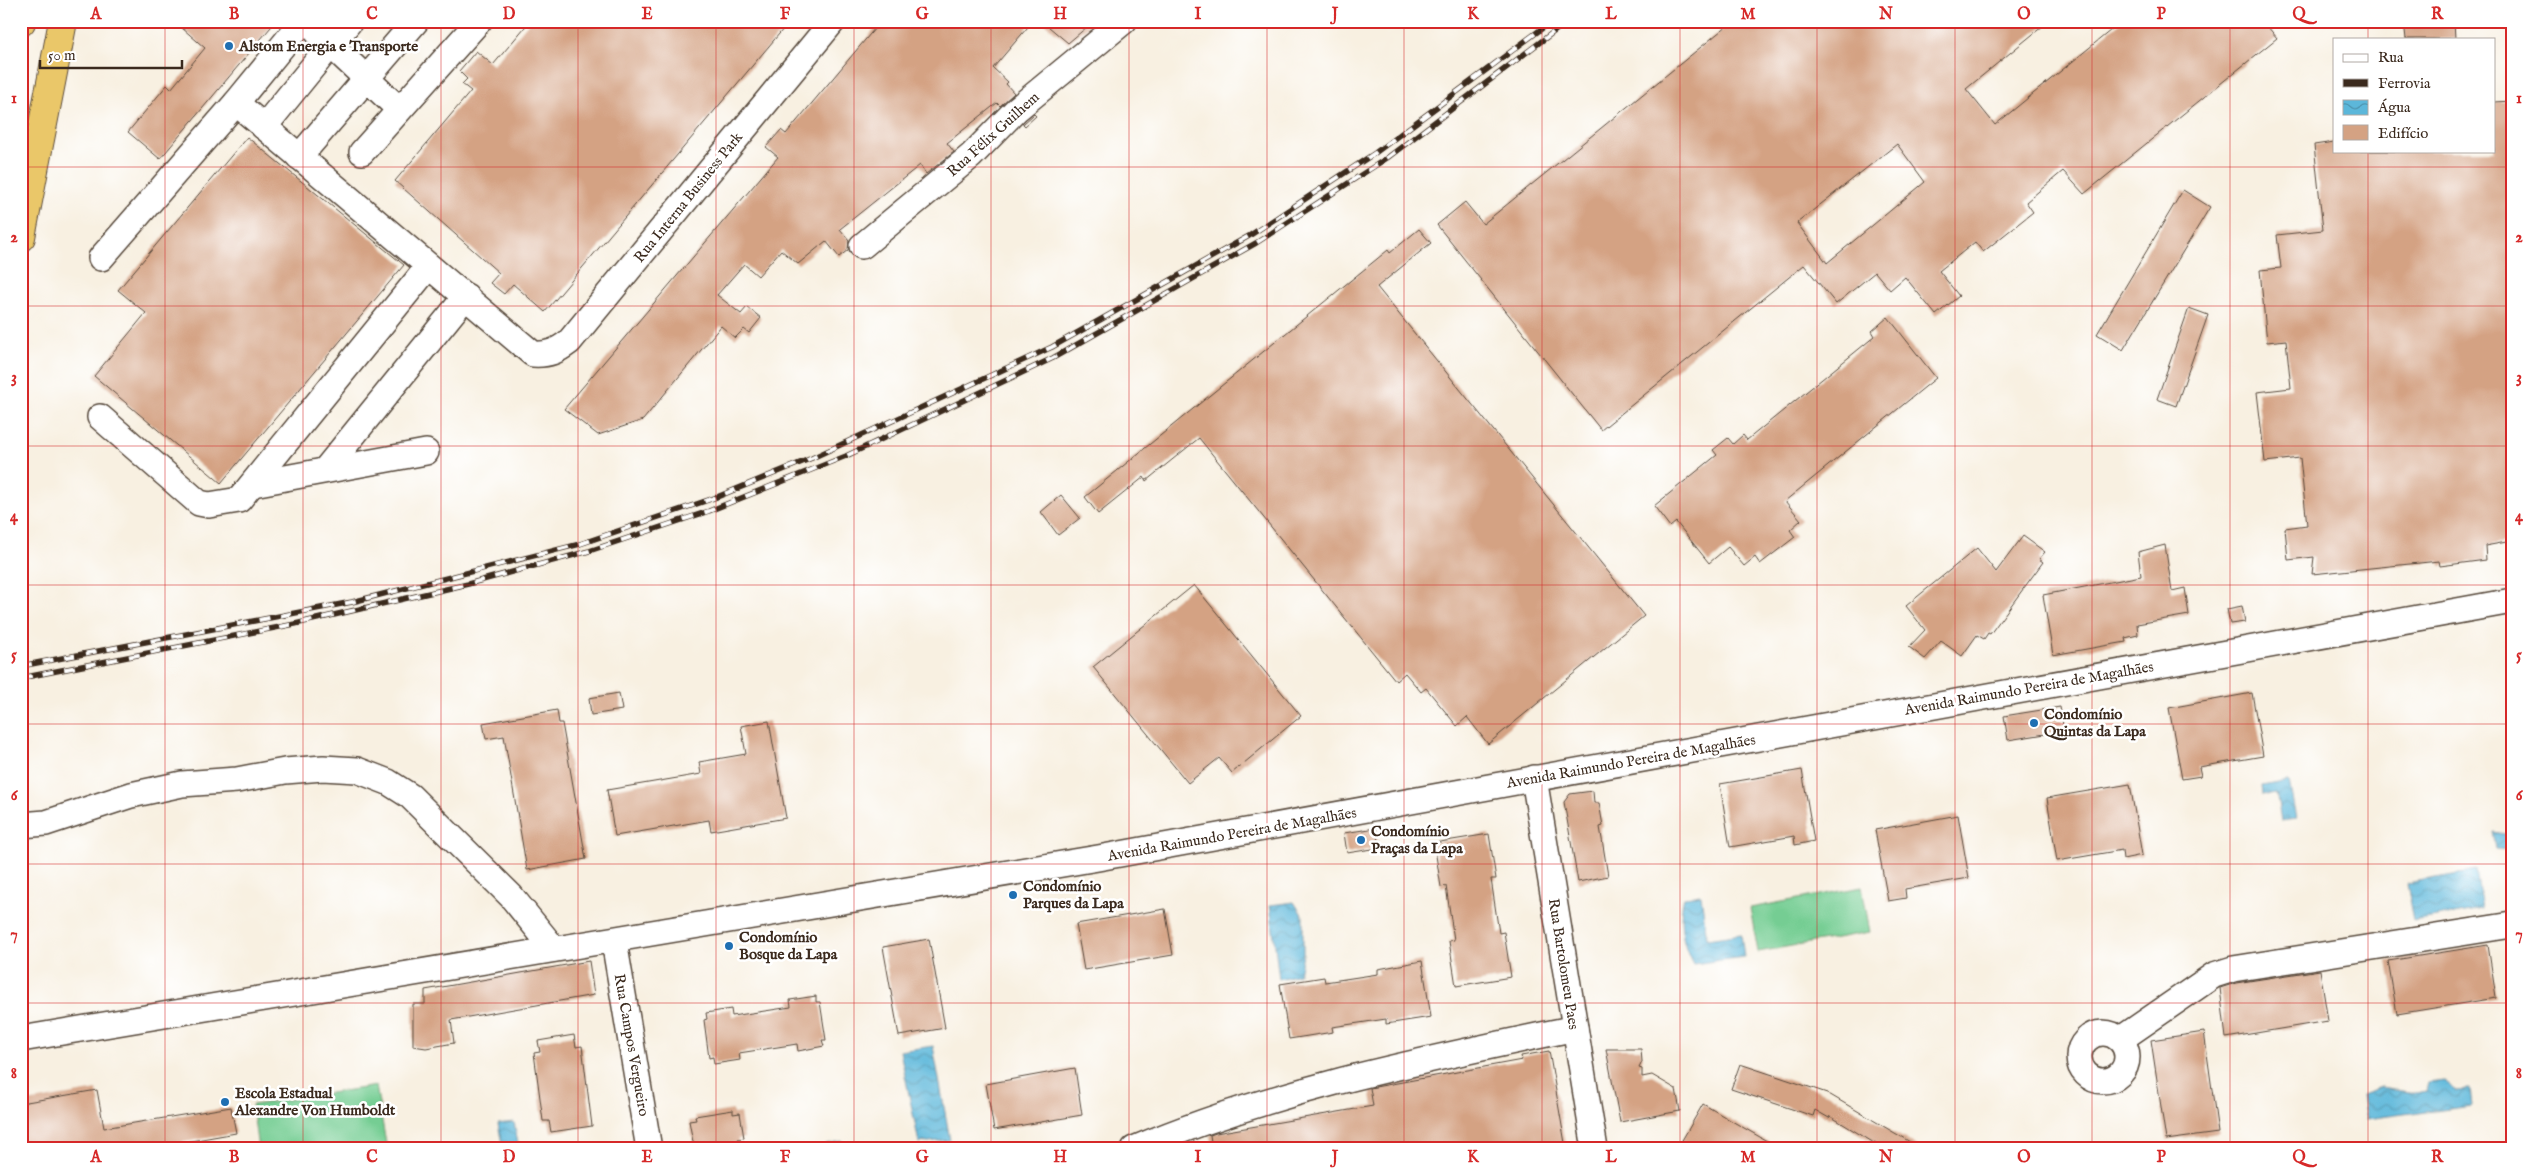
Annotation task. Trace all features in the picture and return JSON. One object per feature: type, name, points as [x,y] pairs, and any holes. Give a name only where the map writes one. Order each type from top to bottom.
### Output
[{"type":"highway","points":[[21,237],[64,21]]},
{"type":"highway","points":[[21,156],[34,108],[51,83]]},
{"type":"street","points":[[101,258],[236,103],[304,21],[399,109]]},
{"type":"street","points":[[264,127],[350,21]]},
{"type":"street","points":[[299,156],[416,21]]},
{"type":"street","points":[[362,152],[479,21]]},
{"type":"street","name":"Rua Interna Business Park","points":[[466,296],[533,354],[555,352],[569,342],[833,21]]},
{"type":"street","name":"Rua Félix Guilhem","points":[[862,246],[971,156],[1017,109],[1054,81],[1124,21]]},
{"type":"street","points":[[236,103],[428,267],[466,296],[325,470]]},
{"type":"street","points":[[100,417],[200,503],[209,505],[239,500],[428,267]]},
{"type":"street","points":[[253,484],[426,452]]},
{"type":"street","name":"Avenida Raimundo Pereira de Magalhães","points":[[21,1039],[554,949],[614,941],[1098,858],[2512,601]]},
{"type":"street","points":[[21,825],[46,823],[131,795],[182,784],[237,780],[285,771],[323,768],[357,770],[388,782],[410,796],[511,896],[554,949]]},
{"type":"street","name":"Rua Bartolomeu Paes","points":[[1534,778],[1595,1149]]},
{"type":"street","points":[[2121,1039],[2214,975],[2233,969],[2512,925]]},
{"type":"street","name":"Rua Campos Vergueiro","points":[[614,941],[649,1149]]},
{"type":"street","points":[[1134,1149],[1241,1108],[1324,1084],[1395,1066],[1575,1028]]},
{"type":"green space","points":[[1862,887],[1870,932],[1758,952],[1750,908]]},
{"type":"green space","points":[[376,1086],[387,1149],[258,1149],[252,1105]]},
{"type":"water","points":[[2289,781],[2296,818],[2281,820],[2276,793],[2263,795],[2262,786]]},
{"type":"water","points":[[2493,832],[2512,835],[2512,850],[2496,849]]},
{"type":"water","points":[[2476,871],[2482,909],[2414,921],[2407,883]]},
{"type":"water","points":[[1701,895],[1707,939],[1741,934],[1744,957],[1693,964],[1682,932],[1682,906],[1684,897]]},
{"type":"water","points":[[1294,902],[1303,916],[1303,954],[1299,974],[1279,979],[1270,905]]},
{"type":"water","points":[[933,1046],[950,1140],[919,1143],[900,1051]]},
{"type":"water","points":[[2444,1081],[2457,1090],[2470,1089],[2472,1105],[2366,1119],[2362,1095],[2381,1088],[2416,1093],[2426,1091],[2428,1083]]},
{"type":"water","points":[[514,1122],[519,1149],[503,1149],[498,1124]]},
{"type":"water","points":[[842,1141],[843,1149],[827,1149],[826,1144]]},
{"type":"building","points":[[174,21],[276,21],[160,159],[128,132],[167,85],[171,89],[205,48]]},
{"type":"building","points":[[530,21],[790,21],[545,312],[513,284],[504,294],[490,283],[499,273],[395,181],[471,91],[462,84],[467,79],[459,71],[476,51],[493,65]]},
{"type":"building","points":[[881,21],[1033,21],[993,68],[1008,82],[1006,84],[1014,93],[1000,106],[997,103],[947,143],[954,152],[926,174],[920,165],[840,229],[849,240],[848,250],[839,257],[826,241],[798,264],[781,250],[758,276],[744,264],[717,295],[741,314],[747,307],[761,318],[749,333],[744,329],[735,338],[721,326],[643,420],[598,435],[564,409],[778,157],[766,147],[781,130],[786,134]]},
{"type":"building","points":[[1042,21],[1094,21],[1068,43]]},
{"type":"building","points":[[1733,21],[2049,21],[1966,89],[1995,125],[2122,21],[2263,21],[2277,38],[2084,194],[2063,171],[2026,202],[2033,212],[1983,252],[1975,242],[1939,271],[1959,296],[1936,315],[1905,277],[1890,290],[1875,272],[1836,304],[1804,265],[1601,430],[1437,225],[1465,202],[1483,224]],"holes":[[[1897,144],[1925,182],[1827,263],[1797,223]]]},
{"type":"building","points":[[2404,21],[2454,21],[2455,38],[2406,38]]},
{"type":"building","points":[[2512,101],[2512,541],[2485,546],[2486,560],[2440,566],[2439,561],[2312,574],[2314,557],[2288,560],[2285,528],[2307,525],[2300,458],[2265,462],[2257,392],[2291,388],[2286,340],[2267,342],[2260,270],[2281,268],[2277,235],[2323,230],[2314,145],[2333,142],[2333,152],[2496,152],[2496,102]]},
{"type":"building","points":[[1034,114],[1036,116],[1025,126],[1023,124]]},
{"type":"building","points":[[247,137],[404,265],[221,483],[94,376],[146,313],[118,290]]},
{"type":"building","points":[[2183,190],[2210,207],[2123,350],[2097,334]]},
{"type":"building","points":[[1419,229],[1431,243],[1377,287],[1644,616],[1488,744],[1467,717],[1457,726],[1426,688],[1421,692],[1405,673],[1396,681],[1199,438],[1146,481],[1144,477],[1098,514],[1085,497],[1388,250],[1390,253]]},
{"type":"building","points":[[2189,308],[2208,315],[2176,406],[2157,399]]},
{"type":"building","points":[[1888,317],[1936,378],[1785,501],[1801,520],[1790,530],[1795,537],[1760,564],[1755,557],[1744,566],[1728,547],[1709,563],[1676,522],[1670,527],[1654,506],[1717,455],[1713,450],[1728,438],[1733,444],[1743,435],[1747,440],[1875,336],[1872,331]]},
{"type":"building","points":[[1061,495],[1080,518],[1058,535],[1041,512]]},
{"type":"building","points":[[2023,536],[2045,552],[2039,559],[2043,562],[1990,634],[1988,633],[1984,639],[1977,635],[1962,656],[1941,641],[1925,659],[1909,647],[1925,630],[1906,606],[1977,548],[1996,572]]},
{"type":"building","points":[[2165,545],[2172,591],[2185,588],[2189,615],[2137,624],[2138,635],[2125,638],[2126,642],[2053,655],[2043,595],[2141,576],[2138,552]]},
{"type":"building","points":[[1194,585],[1301,716],[1232,773],[1219,758],[1188,783],[1093,667]]},
{"type":"building","points":[[2242,606],[2245,622],[2230,624],[2227,609]]},
{"type":"building","points":[[619,693],[622,710],[591,715],[589,698]]},
{"type":"building","points":[[2252,693],[2263,756],[2199,767],[2201,776],[2182,779],[2169,708]]},
{"type":"building","name":"Condomínio Quintas da Lapa","points":[[2060,707],[2064,731],[2008,740],[2004,716]]},
{"type":"building","points":[[557,710],[559,723],[562,723],[586,859],[527,870],[504,736],[486,739],[483,723]]},
{"type":"building","points":[[769,721],[786,818],[711,831],[709,820],[615,836],[607,790],[701,774],[699,762],[746,754],[741,726]]},
{"type":"building","points":[[1802,770],[1814,841],[1795,845],[1794,836],[1730,847],[1720,784]]},
{"type":"building","points":[[2130,784],[2142,855],[2123,859],[2122,850],[2057,861],[2047,798]]},
{"type":"building","points":[[1593,791],[1594,803],[1599,803],[1603,826],[1600,827],[1608,876],[1578,882],[1564,802],[1570,794]]},
{"type":"building","points":[[1958,815],[1969,878],[1905,889],[1906,898],[1888,901],[1875,830]]},
{"type":"building","name":"Condomínio Praças da Lapa","points":[[1376,828],[1379,848],[1347,853],[1344,833]]},
{"type":"building","points":[[1489,834],[1496,879],[1491,879],[1499,933],[1504,932],[1511,977],[1456,986],[1449,941],[1454,940],[1446,886],[1441,887],[1434,843]]},
{"type":"building","points":[[1165,909],[1173,955],[1084,970],[1076,924]]},
{"type":"building","points":[[929,939],[945,1028],[899,1036],[883,947]]},
{"type":"building","points":[[2488,945],[2496,998],[2397,1014],[2388,961]]},
{"type":"building","points":[[589,961],[594,995],[451,1020],[454,1043],[426,1048],[413,1046],[413,1004],[425,1004],[425,990]]},
{"type":"building","points":[[1422,961],[1431,1017],[1386,1024],[1386,1019],[1332,1027],[1333,1032],[1289,1039],[1280,984],[1324,977],[1325,982],[1378,974],[1378,969]]},
{"type":"building","points":[[2320,970],[2328,1021],[2226,1038],[2220,988],[2236,983]]},
{"type":"building","points":[[816,996],[816,1002],[820,1002],[826,1040],[822,1040],[824,1046],[798,1051],[797,1044],[739,1053],[740,1060],[714,1064],[713,1057],[709,1058],[704,1020],[707,1019],[706,1013],[731,1009],[732,1016],[791,1007],[790,1000]]},
{"type":"building","points":[[2204,1032],[2218,1133],[2166,1140],[2151,1040]]},
{"type":"building","points":[[574,1035],[576,1047],[582,1046],[592,1126],[551,1132],[549,1121],[543,1121],[534,1053],[540,1052],[538,1041]]},
{"type":"building","points":[[1606,1049],[1641,1049],[1642,1062],[1639,1068],[1642,1069],[1642,1077],[1652,1075],[1676,1089],[1680,1111],[1620,1122]]},
{"type":"building","points":[[1549,1051],[1566,1149],[1212,1149],[1210,1135],[1216,1133],[1373,1106],[1370,1088],[1522,1060],[1521,1056]]},
{"type":"building","points":[[1740,1064],[1827,1093],[1922,1149],[1884,1149],[1830,1116],[1829,1118],[1815,1110],[1813,1116],[1731,1089]]},
{"type":"building","points":[[1075,1068],[1082,1115],[994,1130],[986,1084]]},
{"type":"building","points":[[97,1090],[104,1128],[231,1107],[236,1133],[145,1149],[21,1149],[21,1103]]},
{"type":"building","points":[[1703,1104],[1730,1120],[1781,1149],[1677,1149]]},
{"type":"building","points":[[733,1110],[733,1114],[740,1113],[744,1138],[738,1139],[739,1149],[694,1147],[689,1121],[696,1120],[695,1116]]},
{"type":"railway","points":[[21,666],[352,602],[580,544],[717,497],[812,458],[1052,347],[1249,236],[1375,153],[1552,21]]},
{"type":"railway","points":[[21,678],[295,624],[468,584],[589,551],[709,511],[846,456],[1053,358],[1256,243],[1387,158],[1568,21]]},
{"type":"place","name":"Alstom Energia e Transporte","points":[[229,46]]},
{"type":"place","name":"Condomínio Quintas da Lapa","points":[[2034,723]]},
{"type":"place","name":"Condomínio Praças da Lapa","points":[[1361,840]]},
{"type":"place","name":"Condomínio Parques da Lapa","points":[[1013,895]]},
{"type":"place","name":"Condomínio Bosque da Lapa","points":[[729,946]]},
{"type":"place","name":"Escola Estadual Alexandre Von Humboldt","points":[[225,1102]]}]
